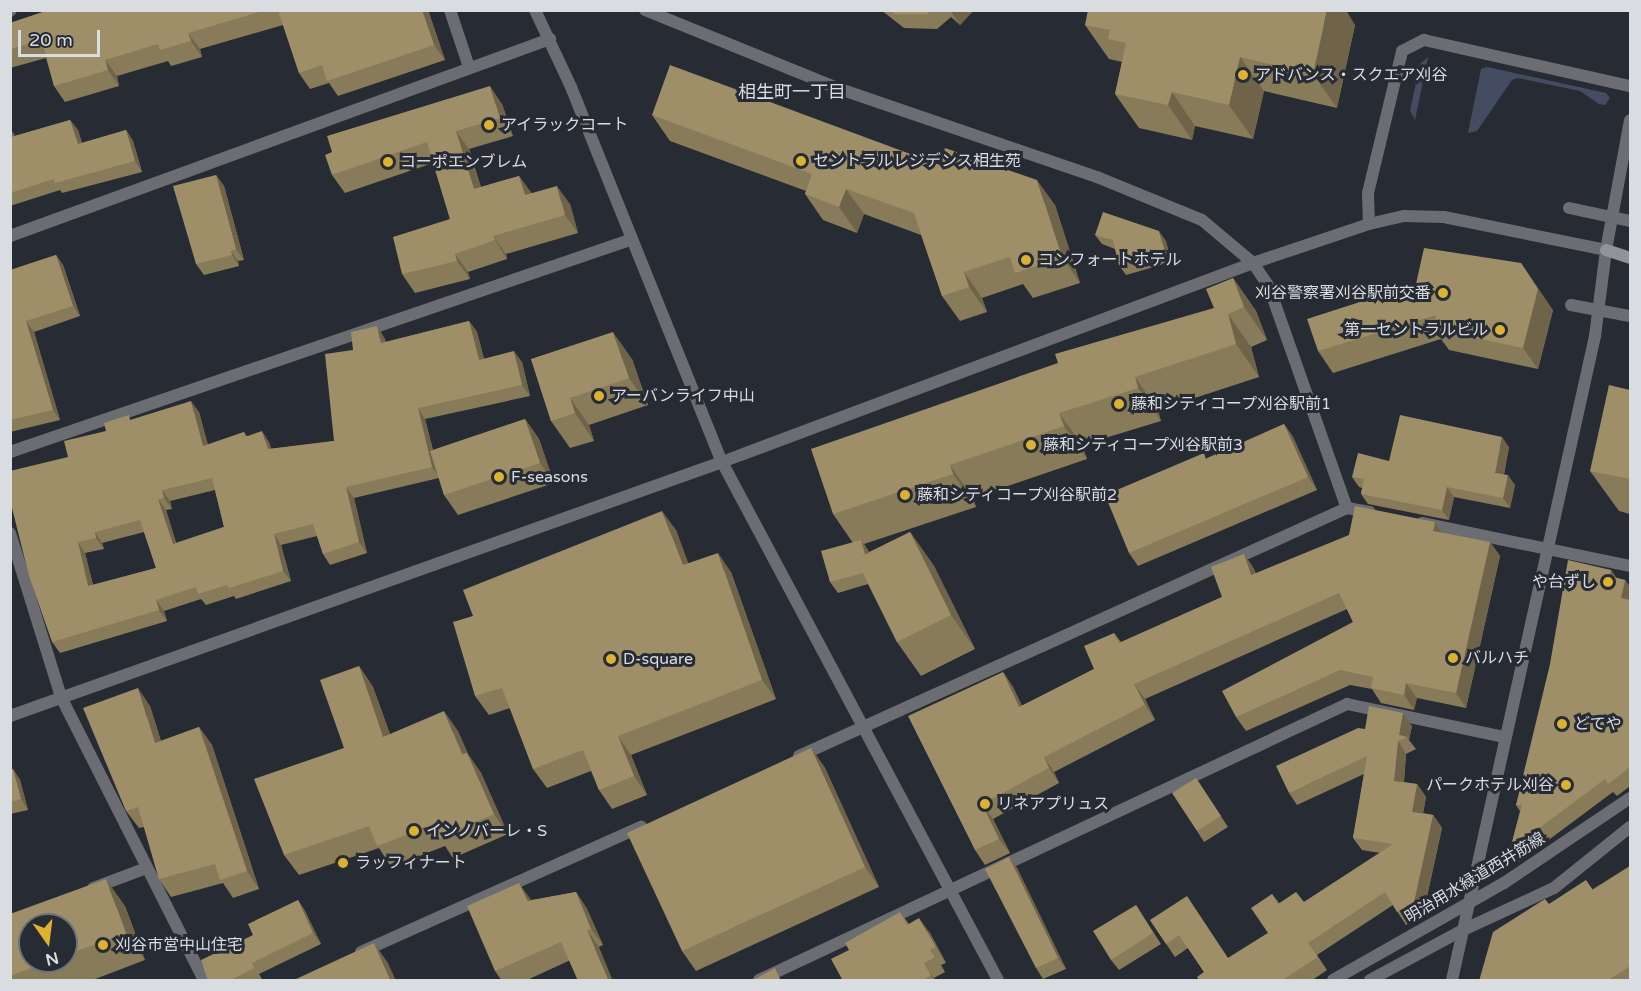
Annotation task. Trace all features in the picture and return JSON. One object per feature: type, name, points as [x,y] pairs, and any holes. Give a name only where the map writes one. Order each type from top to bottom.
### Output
[{"type":"main road","points":[[1606,250],[1630,258]]},
{"type":"street","points":[[450,10],[469,67]]},
{"type":"street","points":[[535,10],[550,39],[731,484],[865,726],[998,981]]},
{"type":"street","points":[[645,10],[837,88],[1097,177],[1202,220],[1253,263],[1269,287],[1347,508]]},
{"type":"street","points":[[10,236],[550,39]]},
{"type":"street","points":[[1370,225],[1368,193],[1402,51],[1424,40],[1630,86]]},
{"type":"street","points":[[1452,981],[1467,902],[1545,549],[1595,336],[1606,250],[1630,120]]},
{"type":"street","points":[[1569,208],[1630,221]]},
{"type":"street","points":[[10,716],[722,462],[1253,263],[1370,225],[1404,216],[1444,217],[1606,250]]},
{"type":"street","points":[[10,452],[630,240]]},
{"type":"street","points":[[1571,305],[1630,316]]},
{"type":"street","points":[[786,762],[1347,508],[1381,514]]},
{"type":"street","points":[[1403,519],[1630,566]]},
{"type":"street","points":[[10,533],[61,697],[144,869],[204,981]]},
{"type":"street","points":[[759,981],[1347,704],[1504,737]]},
{"type":"street","name":"明治用水緑道西井筋線","points":[[1333,981],[1467,902],[1504,883],[1630,798]]},
{"type":"street","points":[[351,956],[656,820]]},
{"type":"street","points":[[1370,981],[1462,930],[1554,888],[1630,827]]},
{"type":"street","points":[[78,893],[144,869]]},
{"type":"shaded area","points":[[1428,57],[1415,120],[1410,111],[1420,64]]},
{"type":"shaded area","points":[[1487,67],[1606,93],[1610,98],[1605,105],[1599,104],[1580,91],[1518,78],[1512,80],[1477,131],[1468,133],[1481,69]]},
{"type":"building","points":[[49,10],[266,10],[188,33],[191,41],[160,50],[158,44],[105,60],[108,70],[54,86],[42,40],[10,49],[10,23]]},
{"type":"building","points":[[278,10],[422,10],[434,45],[327,81],[322,65],[299,73]]},
{"type":"building","points":[[890,10],[931,10],[927,14],[894,14]]},
{"type":"building","name":"アドバンス・スクエア刈谷","points":[[1088,10],[1327,10],[1313,74],[1240,57],[1229,105],[1172,92],[1168,105],[1115,94],[1126,43],[1108,39],[1110,30],[1085,25]]},
{"type":"building","points":[[670,65],[940,165],[945,148],[1037,180],[1062,257],[1015,273],[1010,257],[964,272],[969,287],[942,296],[914,213],[846,189],[839,207],[805,194],[812,174],[652,115]]},
{"type":"building","points":[[490,86],[500,118],[456,131],[474,189],[519,176],[525,195],[557,186],[565,215],[493,236],[495,240],[455,254],[457,261],[402,274],[393,237],[450,219],[427,142],[332,175],[325,155],[332,152],[327,136]]},
{"type":"building","points":[[70,120],[78,144],[126,130],[135,161],[55,183],[54,179],[10,193],[10,135],[11,137]]},
{"type":"building","points":[[216,175],[236,249],[231,251],[232,255],[196,264],[173,186]]},
{"type":"building","points":[[1103,212],[1159,231],[1165,252],[1119,265],[1113,240],[1095,235]]},
{"type":"building","points":[[1424,248],[1521,263],[1538,289],[1523,348],[1434,329],[1436,315],[1318,351],[1307,319],[1416,284]]},
{"type":"building","points":[[56,255],[73,306],[26,321],[53,410],[10,420],[10,270]]},
{"type":"building","points":[[1233,278],[1244,307],[1228,314],[1236,344],[1135,377],[1138,388],[1059,413],[1064,426],[950,465],[953,474],[833,514],[811,449],[1058,363],[1055,354],[1214,308],[1206,289]]},
{"type":"building","points":[[469,321],[479,360],[514,351],[522,385],[418,408],[432,467],[346,487],[359,542],[323,554],[313,524],[274,534],[283,571],[229,588],[227,585],[198,594],[196,587],[156,600],[159,610],[52,642],[29,576],[10,500],[10,471],[68,457],[64,441],[106,431],[104,423],[129,415],[130,420],[191,401],[203,446],[244,432],[245,437],[262,431],[268,449],[334,441],[325,354],[353,350],[351,332],[377,326],[381,343]],"holes":[[[212,478],[224,527],[173,544],[158,499],[164,498],[162,490]],[[140,520],[156,568],[88,586],[78,542],[96,538],[95,532]]]},
{"type":"building","points":[[613,332],[629,378],[570,398],[575,413],[551,421],[531,359]]},
{"type":"building","points":[[1609,385],[1630,390],[1630,479],[1590,471]]},
{"type":"building","points":[[1400,415],[1502,437],[1495,473],[1508,475],[1503,498],[1447,487],[1442,510],[1361,494],[1364,479],[1352,477],[1358,453],[1389,461]]},
{"type":"building","points":[[525,419],[540,463],[444,495],[430,451]]},
{"type":"building","points":[[1284,424],[1308,477],[1129,553],[1105,495],[1204,453],[1206,459]]},
{"type":"building","points":[[1355,506],[1435,522],[1433,531],[1490,542],[1456,693],[1406,683],[1404,695],[1371,688],[1373,677],[1340,670],[1236,717],[1222,691],[1353,622],[1339,593],[1134,684],[1145,705],[1044,757],[1049,768],[982,804],[999,839],[975,850],[908,716],[1003,672],[1019,707],[1094,669],[1084,646],[1114,633],[1119,643],[1222,597],[1211,567],[1244,554],[1251,575],[1349,535]]},
{"type":"building","name":"D-square","points":[[662,511],[683,565],[718,553],[762,680],[618,736],[634,776],[599,790],[583,750],[533,769],[502,688],[475,696],[453,622],[473,616],[463,590]]},
{"type":"building","points":[[910,532],[951,615],[897,642],[856,559]]},
{"type":"building","points":[[861,540],[865,554],[856,559],[863,573],[830,582],[821,551]]},
{"type":"building","points":[[1568,560],[1611,570],[1610,576],[1625,580],[1621,598],[1630,600],[1630,767],[1608,784],[1605,779],[1510,850],[1522,805],[1516,805],[1550,664]]},
{"type":"building","points":[[359,666],[383,737],[444,711],[462,754],[467,753],[494,814],[439,838],[433,825],[377,846],[369,826],[284,855],[254,779],[344,748],[320,680]]},
{"type":"building","points":[[138,688],[155,743],[199,727],[247,871],[220,880],[215,864],[159,879],[138,807],[126,811],[83,708]]},
{"type":"building","points":[[1369,706],[1403,713],[1399,735],[1407,737],[1398,741],[1394,781],[1417,784],[1412,812],[1433,815],[1414,902],[1397,912],[1385,892],[1308,943],[1318,957],[1281,981],[1198,981],[1197,977],[1204,972],[1179,935],[1166,944],[1150,920],[1187,896],[1228,958],[1268,933],[1251,908],[1272,894],[1278,904],[1296,892],[1304,902],[1393,844],[1353,838],[1367,756],[1289,793],[1276,766],[1358,728],[1365,729]]},
{"type":"building","points":[[811,748],[865,867],[682,951],[627,833]]},
{"type":"building","points":[[13,769],[21,799],[10,802],[10,770]]},
{"type":"building","points":[[1196,778],[1221,816],[1197,831],[1172,793]]},
{"type":"building","points":[[1009,857],[1058,958],[1036,968],[985,869]]},
{"type":"building","points":[[1630,866],[1630,966],[1607,981],[1479,981],[1493,932],[1545,899],[1549,904],[1586,880],[1593,890]]},
{"type":"building","points":[[106,879],[126,933],[78,951],[78,913],[18,913],[18,973],[10,976],[10,914]]},
{"type":"building","points":[[519,883],[528,901],[576,892],[591,929],[587,930],[609,981],[578,981],[561,942],[495,971],[467,906]]},
{"type":"building","points":[[298,900],[313,933],[252,963],[254,968],[229,981],[208,981],[201,960],[253,935],[248,924]]},
{"type":"building","points":[[1136,905],[1153,933],[1111,960],[1093,931]]},
{"type":"building","points":[[900,912],[907,925],[919,918],[936,947],[930,950],[935,957],[924,963],[931,975],[921,981],[843,981],[831,959],[849,950],[845,943]]},
{"type":"building","points":[[374,943],[391,981],[296,981],[296,979]]},
{"type":"building","points":[[775,968],[781,981],[751,981]]},
{"type":"place","name":"アドバンス・スクエア刈谷","points":[[1243,75]]},
{"type":"place","name":"アイラックコート","points":[[489,125]]},
{"type":"place","name":"セントラルレジデンス相生苑","points":[[801,161]]},
{"type":"place","name":"コーポエンブレム","points":[[388,162]]},
{"type":"place","name":"コンフォートホテル","points":[[1026,260]]},
{"type":"place","name":"刈谷警察署刈谷駅前交番","points":[[1443,293]]},
{"type":"place","name":"第一セントラルビル","points":[[1500,330]]},
{"type":"place","name":"アーバンライフ中山","points":[[599,396]]},
{"type":"place","name":"藤和シティコープ刈谷駅前1","points":[[1119,404]]},
{"type":"place","name":"藤和シティコープ刈谷駅前3","points":[[1031,445]]},
{"type":"place","name":"F-seasons","points":[[499,477]]},
{"type":"place","name":"藤和シティコープ刈谷駅前2","points":[[905,495]]},
{"type":"place","name":"や台ずし","points":[[1608,582]]},
{"type":"place","name":"バルハチ","points":[[1453,658]]},
{"type":"place","name":"D-square","points":[[611,659]]},
{"type":"place","name":"どてや","points":[[1562,724]]},
{"type":"place","name":"パークホテル刈谷","points":[[1566,785]]},
{"type":"place","name":"リネアプリュス","points":[[985,804]]},
{"type":"place","name":"インノバーレ・S","points":[[414,831]]},
{"type":"place","name":"ラッフィナート","points":[[343,863]]},
{"type":"place","name":"刈谷市営中山住宅","points":[[103,945]]},
{"type":"district","name":"相生町一丁目","points":[[792,92]]}]
